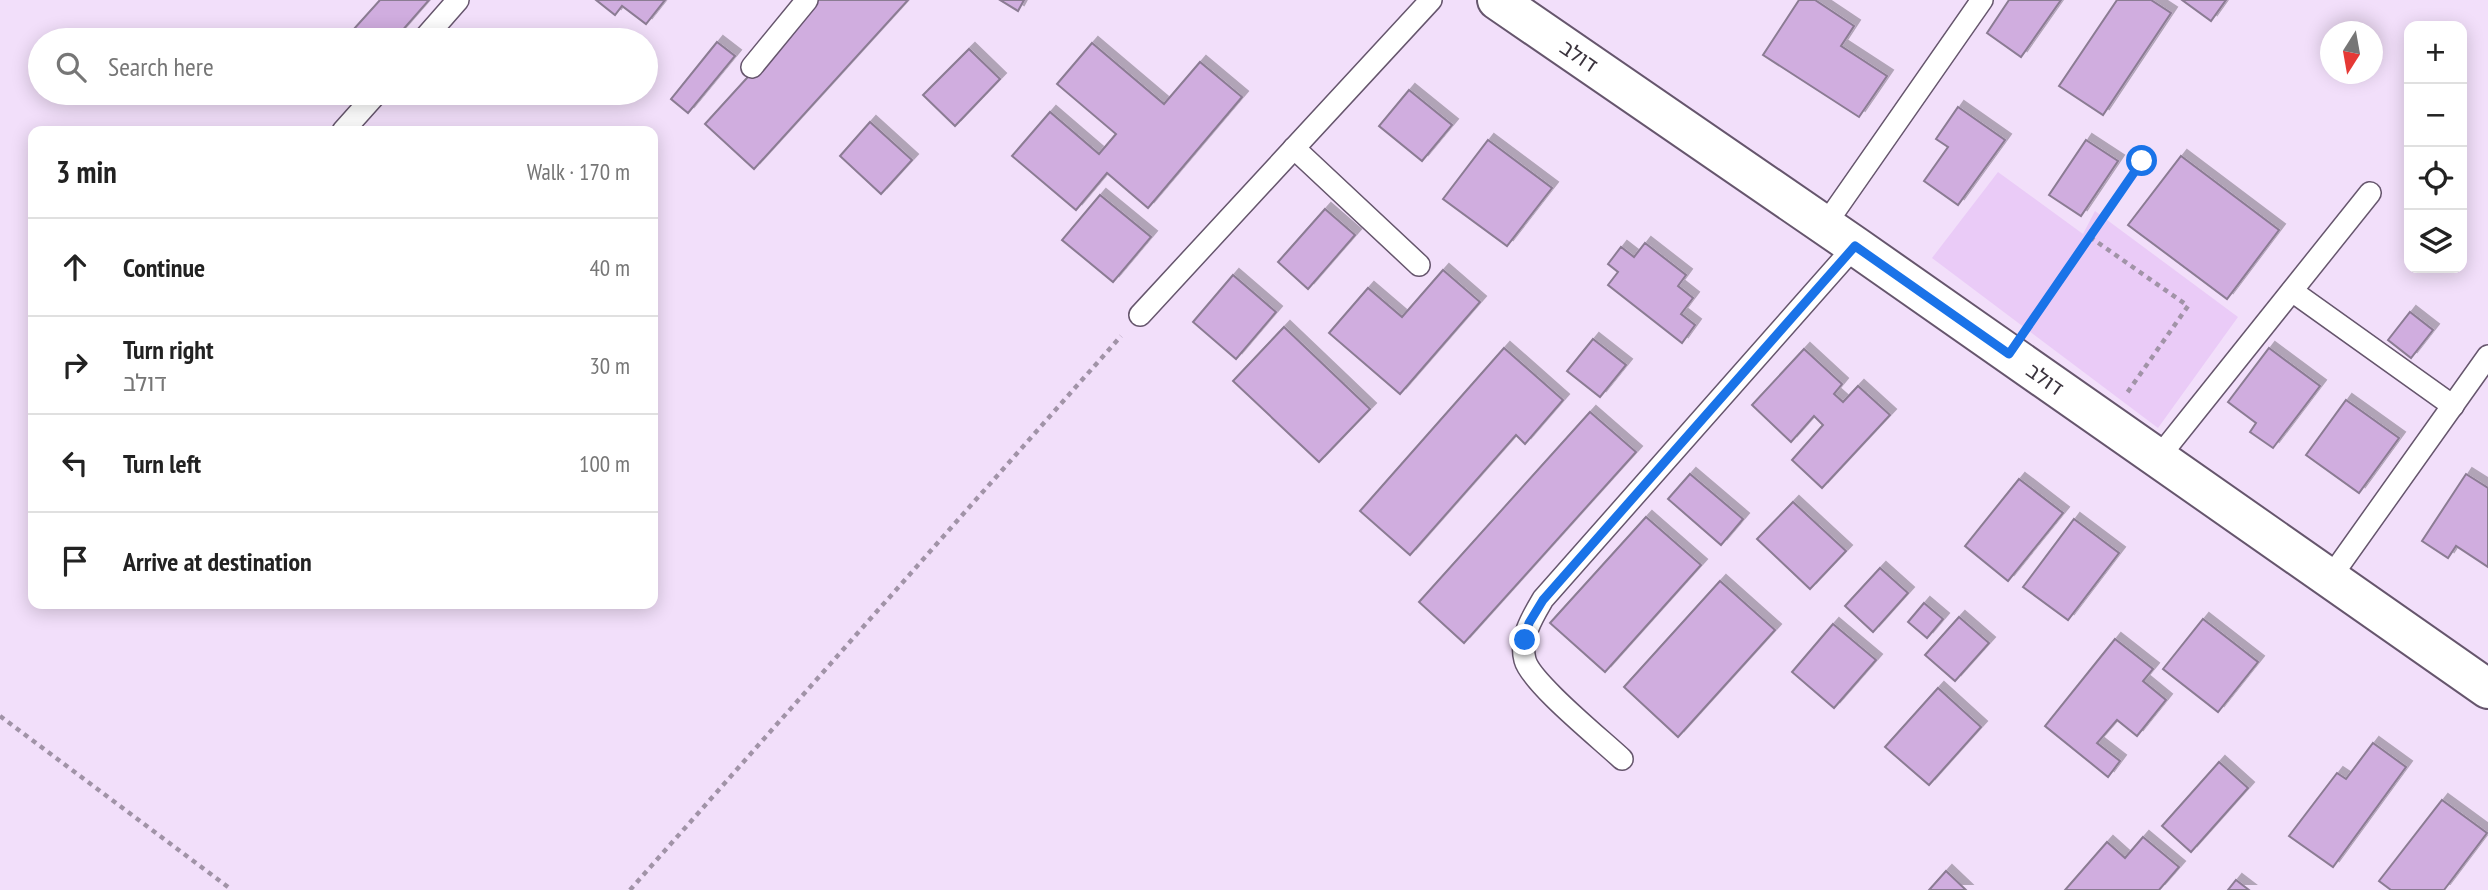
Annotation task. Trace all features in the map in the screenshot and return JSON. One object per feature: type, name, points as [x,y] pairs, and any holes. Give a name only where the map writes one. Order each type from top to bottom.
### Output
[{"type":"street","name":"דולב","points":[[1497,0],[1825,225],[2488,689]]},
{"type":"lane","points":[[434,28],[458,0]]},
{"type":"lane","points":[[752,67],[807,0]]},
{"type":"lane","points":[[1140,315],[1431,0]]},
{"type":"lane","points":[[1825,225],[1982,0]]},
{"type":"lane","points":[[346,126],[365,105]]},
{"type":"lane","points":[[1294,148],[1419,265]]},
{"type":"lane","points":[[2158,458],[2370,193]]},
{"type":"lane","points":[[1622,759],[1538,680],[1525,660],[1529,623],[1543,600],[1855,246]]},
{"type":"lane","points":[[2292,290],[2453,406]]},
{"type":"lane","points":[[2330,578],[2488,356]]},
{"type":"path","points":[[2009,354],[2142,161]]},
{"type":"path","points":[[2090,237],[2188,306],[2107,422]]},
{"type":"path","points":[[630,890],[1140,315]]},
{"type":"path","points":[[0,716],[232,890]]},
{"type":"shaded area","points":[[1998,172],[2083,234],[2095,211],[2238,317],[2158,428],[1932,258]]},
{"type":"building","points":[[380,0],[429,0],[404,28],[355,28]]},
{"type":"building","points":[[596,0],[665,0],[646,24],[622,6],[615,15]]},
{"type":"building","points":[[818,0],[908,0],[754,169],[705,124]]},
{"type":"building","points":[[1000,0],[1024,0],[1018,11]]},
{"type":"building","points":[[1799,0],[1815,0],[1854,26],[1841,46],[1887,76],[1859,117],[1763,55]]},
{"type":"building","points":[[2009,0],[2061,0],[2021,57],[1987,33]]},
{"type":"building","points":[[2117,0],[2151,0],[2171,13],[2103,115],[2059,86]]},
{"type":"building","points":[[2182,0],[2226,0],[2211,21]]},
{"type":"building","points":[[717,42],[735,56],[688,113],[671,99]]},
{"type":"building","points":[[1092,43],[1164,104],[1200,62],[1242,97],[1148,208],[1107,173],[1076,210],[1012,156],[1050,112],[1099,154],[1116,134],[1057,84]]},
{"type":"building","points":[[969,49],[1000,79],[955,126],[923,95]]},
{"type":"building","points":[[1409,90],[1452,125],[1422,161],[1379,126]]},
{"type":"building","points":[[1958,107],[2005,140],[1958,205],[1924,181],[1948,147],[1936,139]]},
{"type":"building","points":[[870,122],[912,160],[881,194],[840,156]]},
{"type":"building","points":[[1488,140],[1552,188],[1507,246],[1443,199]]},
{"type":"building","points":[[2086,140],[2118,161],[2081,216],[2049,195]]},
{"type":"building","points":[[2181,156],[2279,230],[2227,299],[2128,225]]},
{"type":"building","points":[[1100,195],[1151,237],[1113,282],[1062,240]]},
{"type":"building","points":[[1325,209],[1355,235],[1308,289],[1278,262]]},
{"type":"building","points":[[1645,243],[1686,275],[1678,286],[1693,298],[1681,314],[1695,325],[1682,343],[1608,285],[1618,272],[1608,264],[1621,247],[1634,257]]},
{"type":"building","points":[[1443,270],[1480,302],[1400,394],[1329,333],[1368,288],[1402,317]]},
{"type":"building","points":[[1233,275],[1276,312],[1236,359],[1193,322]]},
{"type":"building","points":[[2410,312],[2433,330],[2411,358],[2388,340]]},
{"type":"building","points":[[1284,327],[1370,409],[1319,462],[1233,381]]},
{"type":"building","points":[[1593,339],[1626,365],[1600,397],[1567,371]]},
{"type":"building","points":[[1504,348],[1563,400],[1525,444],[1516,435],[1410,555],[1360,511]]},
{"type":"building","points":[[2269,348],[2320,386],[2273,448],[2250,432],[2256,423],[2228,402]]},
{"type":"building","points":[[1804,349],[1842,384],[1834,394],[1843,402],[1858,386],[1890,415],[1822,488],[1792,460],[1823,425],[1814,416],[1791,442],[1752,405]]},
{"type":"building","points":[[2346,400],[2399,438],[2359,493],[2306,455]]},
{"type":"building","points":[[1590,412],[1636,452],[1464,643],[1419,602]]},
{"type":"building","points":[[1690,474],[1743,519],[1721,545],[1668,499]]},
{"type":"building","points":[[2466,474],[2488,488],[2488,567],[2456,546],[2448,558],[2422,541]]},
{"type":"building","points":[[2019,479],[2063,513],[2008,581],[1965,546]]},
{"type":"building","points":[[1793,502],[1846,551],[1810,589],[1757,539]]},
{"type":"building","points":[[1646,517],[1701,565],[1605,672],[1550,623]]},
{"type":"building","points":[[2074,519],[2119,553],[2068,620],[2023,587]]},
{"type":"building","points":[[1880,568],[1908,593],[1873,632],[1845,606]]},
{"type":"building","points":[[1720,581],[1775,630],[1678,737],[1624,687]]},
{"type":"building","points":[[1924,603],[1943,619],[1927,638],[1908,622]]},
{"type":"building","points":[[1959,617],[1989,643],[1955,681],[1925,655]]},
{"type":"building","points":[[2203,619],[2258,662],[2218,712],[2163,669]]},
{"type":"building","points":[[1833,624],[1876,660],[1834,708],[1792,672]]},
{"type":"building","points":[[2115,639],[2153,669],[2143,681],[2166,700],[2137,736],[2117,720],[2097,743],[2120,761],[2108,777],[2045,726]]},
{"type":"building","points":[[1938,688],[1981,727],[1929,785],[1885,747]]},
{"type":"building","points":[[2373,743],[2406,767],[2333,867],[2289,836],[2337,773],[2346,779]]},
{"type":"building","points":[[2219,762],[2248,788],[2191,852],[2162,826]]},
{"type":"building","points":[[2442,800],[2487,833],[2444,890],[2391,890],[2379,881]]},
{"type":"building","points":[[2143,837],[2179,867],[2159,890],[2065,890],[2107,842],[2125,858]]},
{"type":"building","points":[[1946,871],[1966,890],[1929,890]]},
{"type":"building","points":[[2236,880],[2249,890],[2228,890]]},
{"type":"route","points":[[1525,640],[1529,623],[1543,600],[1855,246],[2009,354],[2142,161]]}]
